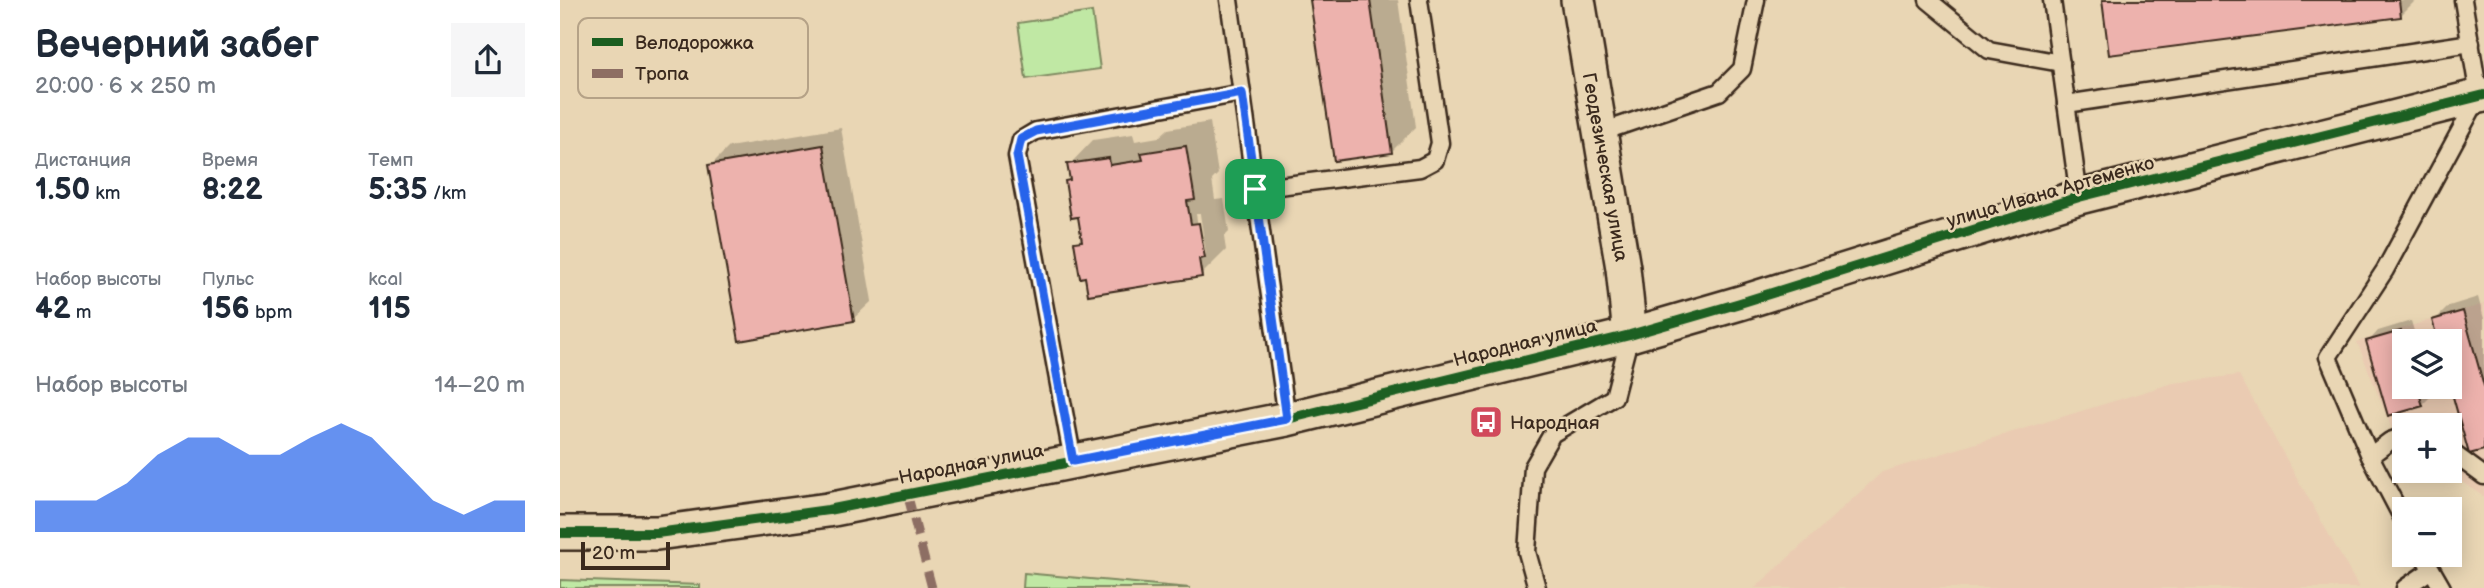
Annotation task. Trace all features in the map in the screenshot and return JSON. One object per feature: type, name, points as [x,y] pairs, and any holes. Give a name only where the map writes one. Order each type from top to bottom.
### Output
[{"type":"street","name":"Геодезическая улица","points":[[1578,0],[1623,268],[1630,335]]},
{"type":"street","name":"улица Ивана Артеменко","points":[[1630,335],[2079,197],[2481,95]]},
{"type":"street","name":"Народная улица","points":[[560,533],[657,533],[828,510],[1287,419],[1630,335]]},
{"type":"lane","points":[[1230,0],[1287,419]]},
{"type":"lane","points":[[1255,189],[1420,168],[1435,160],[1440,143],[1419,0]]},
{"type":"lane","points":[[1599,133],[1719,92],[1742,69],[1756,0]]},
{"type":"lane","points":[[1928,0],[1989,50],[2061,63]]},
{"type":"lane","points":[[2052,0],[2079,197]]},
{"type":"lane","points":[[2392,498],[2370,456],[2328,357],[2385,270],[2481,95],[2463,0]]},
{"type":"lane","points":[[2066,104],[2471,43]]},
{"type":"lane","points":[[1073,461],[1017,156],[1021,139],[1036,131],[1242,93]]},
{"type":"lane","points":[[1537,588],[1527,552],[1533,467],[1552,434],[1614,397],[1630,335]]},
{"type":"lane","points":[[2370,456],[2392,440]]},
{"type":"lane","points":[[2462,460],[2484,476]]},
{"type":"lane","points":[[2429,567],[2442,588]]},
{"type":"lane","points":[[2405,588],[2431,570]]},
{"type":"shaded area","points":[[2484,304],[2484,497],[2462,482],[2462,413],[2392,413],[2392,429],[2357,342],[2392,332],[2392,399],[2462,399],[2462,329],[2400,329]]},
{"type":"shaded area","points":[[2239,375],[2359,588],[1755,588],[1882,472],[2173,383]]},
{"type":"green space","points":[[1092,12],[1100,69],[1026,79],[1018,23]]},
{"type":"green space","points":[[1024,573],[1190,588],[1023,588]]},
{"type":"green space","points":[[560,580],[700,585],[700,588],[560,588]]},
{"type":"building","points":[[1310,0],[1370,0],[1392,153],[1334,161]]},
{"type":"building","points":[[2102,0],[2399,0],[2401,17],[2109,55]]},
{"type":"building","points":[[823,145],[854,321],[739,341],[708,165]]},
{"type":"building","points":[[1186,146],[1195,200],[1187,201],[1191,224],[1199,223],[1205,258],[1199,259],[1202,277],[1088,295],[1085,277],[1080,278],[1074,242],[1082,241],[1078,217],[1071,218],[1065,181],[1070,180],[1067,164],[1109,158],[1110,165],[1143,160],[1141,153]]},
{"type":"building","points":[[2463,311],[2484,386],[2484,450],[2469,454],[2462,429],[2462,413],[2458,413],[2454,399],[2462,399],[2462,329],[2435,329],[2432,320]]},
{"type":"building","points":[[2392,334],[2392,399],[2421,399],[2423,406],[2388,416],[2366,341]]},
{"type":"marked path","points":[[907,493],[932,588]]},
{"type":"cycle path","points":[[560,533],[657,533],[828,510],[1287,419],[1630,335],[2079,197],[2484,95]]},
{"type":"place","name":"Народная","points":[[1486,422]]},
{"type":"route","points":[[1242,93],[1255,189],[1287,419],[1073,461],[1017,156],[1021,139],[1036,131],[1242,93]]}]
